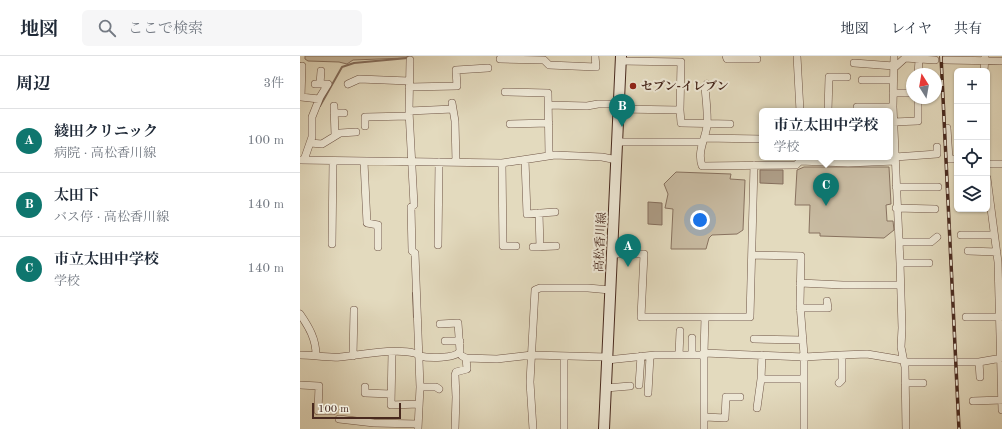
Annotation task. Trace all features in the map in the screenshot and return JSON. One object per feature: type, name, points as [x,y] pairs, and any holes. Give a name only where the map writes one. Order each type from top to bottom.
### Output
[{"type":"main road","name":"高松香川線","points":[[604,429],[621,58]]},
{"type":"street","points":[[500,59],[544,60],[549,65],[596,68],[596,56]]},
{"type":"street","points":[[726,56],[727,59],[757,59]]},
{"type":"street","points":[[798,56],[800,108]]},
{"type":"street","points":[[894,56],[893,122],[918,122],[918,104]]},
{"type":"street","points":[[621,58],[681,62],[680,110],[682,123],[730,124]]},
{"type":"street","points":[[854,63],[894,67],[905,58],[935,60]]},
{"type":"street","points":[[984,68],[985,58]]},
{"type":"street","points":[[945,60],[985,58],[1002,61]]},
{"type":"street","points":[[339,419],[418,426],[420,387],[413,252],[412,161],[409,113],[410,60]]},
{"type":"street","points":[[918,68],[919,60]]},
{"type":"street","points":[[302,66],[301,97],[319,99]]},
{"type":"street","points":[[348,84],[359,79],[409,84],[457,86],[456,70],[488,68]]},
{"type":"street","points":[[320,71],[318,84],[328,84],[319,99],[312,117],[312,143],[302,160],[502,163],[549,156],[602,157],[617,160]]},
{"type":"street","points":[[828,108],[829,77],[848,77]]},
{"type":"street","points":[[862,80],[893,80]]},
{"type":"street","points":[[707,84],[705,87],[707,124],[702,140],[700,160],[702,166],[796,165],[799,160]]},
{"type":"street","points":[[505,92],[548,93],[549,156]]},
{"type":"street","points":[[893,93],[906,93]]},
{"type":"street","points":[[549,105],[587,106],[598,104],[619,107],[680,110]]},
{"type":"street","points":[[365,126],[365,117],[409,113],[452,106],[456,127],[456,162]]},
{"type":"street","points":[[857,108],[893,106]]},
{"type":"street","points":[[335,135],[334,110],[344,112]]},
{"type":"street","points":[[510,124],[549,123]]},
{"type":"street","points":[[947,128],[949,158],[954,159]]},
{"type":"street","points":[[312,143],[322,144],[340,133],[356,132]]},
{"type":"street","points":[[618,142],[759,139]]},
{"type":"street","points":[[893,141],[900,263],[899,285],[902,328],[901,347],[905,383],[906,429]]},
{"type":"street","points":[[895,159],[937,154],[937,147]]},
{"type":"street","points":[[525,160],[527,214],[556,212]]},
{"type":"street","points":[[812,160],[848,163],[883,160]]},
{"type":"street","points":[[332,244],[333,161]]},
{"type":"street","points":[[364,162],[367,223],[378,225],[378,247]]},
{"type":"street","points":[[438,245],[439,162]]},
{"type":"street","points":[[502,163],[503,246],[516,246]]},
{"type":"street","points":[[990,164],[1002,164]]},
{"type":"street","points":[[612,254],[644,254],[641,317],[750,318],[754,165]]},
{"type":"street","points":[[896,187],[938,187]]},
{"type":"street","points":[[990,202],[1000,271],[1002,410]]},
{"type":"street","points":[[896,208],[935,208]]},
{"type":"street","points":[[539,213],[537,247],[556,246]]},
{"type":"street","points":[[961,234],[994,235]]},
{"type":"street","points":[[899,242],[931,242],[937,237]]},
{"type":"street","points":[[968,251],[999,257]]},
{"type":"street","points":[[752,255],[801,256],[800,308],[804,357],[804,429]]},
{"type":"street","points":[[900,263],[929,263]]},
{"type":"street","points":[[800,282],[843,285],[899,285]]},
{"type":"street","points":[[533,429],[530,382],[535,290],[540,288],[588,288],[610,290]]},
{"type":"street","points":[[800,308],[828,308],[827,301]]},
{"type":"street","points":[[353,356],[354,310]]},
{"type":"street","points":[[300,314],[309,327],[316,346],[316,355]]},
{"type":"street","points":[[704,429],[705,317]]},
{"type":"street","points":[[966,317],[1001,322]]},
{"type":"street","points":[[440,324],[458,323],[460,341],[458,354]]},
{"type":"street","points":[[679,355],[680,331]]},
{"type":"street","points":[[692,338],[692,355]]},
{"type":"street","points":[[754,339],[803,340]]},
{"type":"street","points":[[445,341],[460,341]]},
{"type":"street","points":[[392,352],[391,405],[419,404]]},
{"type":"street","points":[[300,355],[338,357],[392,352],[415,353],[419,356],[454,356],[458,354],[466,358],[497,359],[532,354],[607,359],[641,356],[701,355],[704,353],[804,357],[867,354],[903,361],[979,362],[1001,359]]},
{"type":"street","points":[[757,408],[761,379],[762,355]]},
{"type":"street","points":[[839,383],[842,380],[841,355]]},
{"type":"street","points":[[564,356],[564,429]]},
{"type":"street","points":[[639,385],[641,356]]},
{"type":"street","points":[[648,393],[650,356]]},
{"type":"street","points":[[455,429],[455,375],[456,372],[466,369],[466,358]]},
{"type":"street","points":[[979,362],[980,377]]},
{"type":"street","points":[[761,379],[803,379]]},
{"type":"street","points":[[905,383],[923,383]]},
{"type":"street","points":[[300,385],[319,386],[318,411],[333,411]]},
{"type":"street","points":[[606,388],[630,386]]},
{"type":"street","points":[[365,387],[365,393],[391,394]]},
{"type":"street","points":[[420,387],[436,387],[439,389]]},
{"type":"street","points":[[705,417],[725,418],[726,397],[740,397]]},
{"type":"street","points":[[973,401],[1002,400]]},
{"type":"shaded area","points":[[305,56],[408,56],[405,58],[353,60],[347,64],[339,62],[308,61],[305,59]]},
{"type":"shaded area","points":[[804,167],[889,167],[891,204],[886,205],[887,221],[893,221],[894,230],[884,238],[820,236],[820,233],[809,233],[810,205],[795,205],[797,170]]},
{"type":"shaded area","points":[[760,170],[783,170],[783,184],[760,183]]},
{"type":"shaded area","points":[[676,172],[731,174],[730,179],[745,180],[743,230],[737,234],[712,235],[709,238],[706,249],[671,249],[673,209],[665,208],[668,194],[664,184]]},
{"type":"shaded area","points":[[648,202],[662,203],[662,225],[648,224]]},
{"type":"waterway","points":[[320,106],[342,67],[354,63],[408,58],[409,56]]},
{"type":"waterway","points":[[413,293],[414,317]]},
{"type":"railway","points":[[941,56],[959,429]]},
{"type":"place","name":"セブン-イレブン","points":[[633,86]]},
{"type":"place","name":"太田下","points":[[622,127]]},
{"type":"place","name":"市立太田中学校","points":[[826,206]]},
{"type":"place","name":"綾田クリニック","points":[[628,267]]}]
